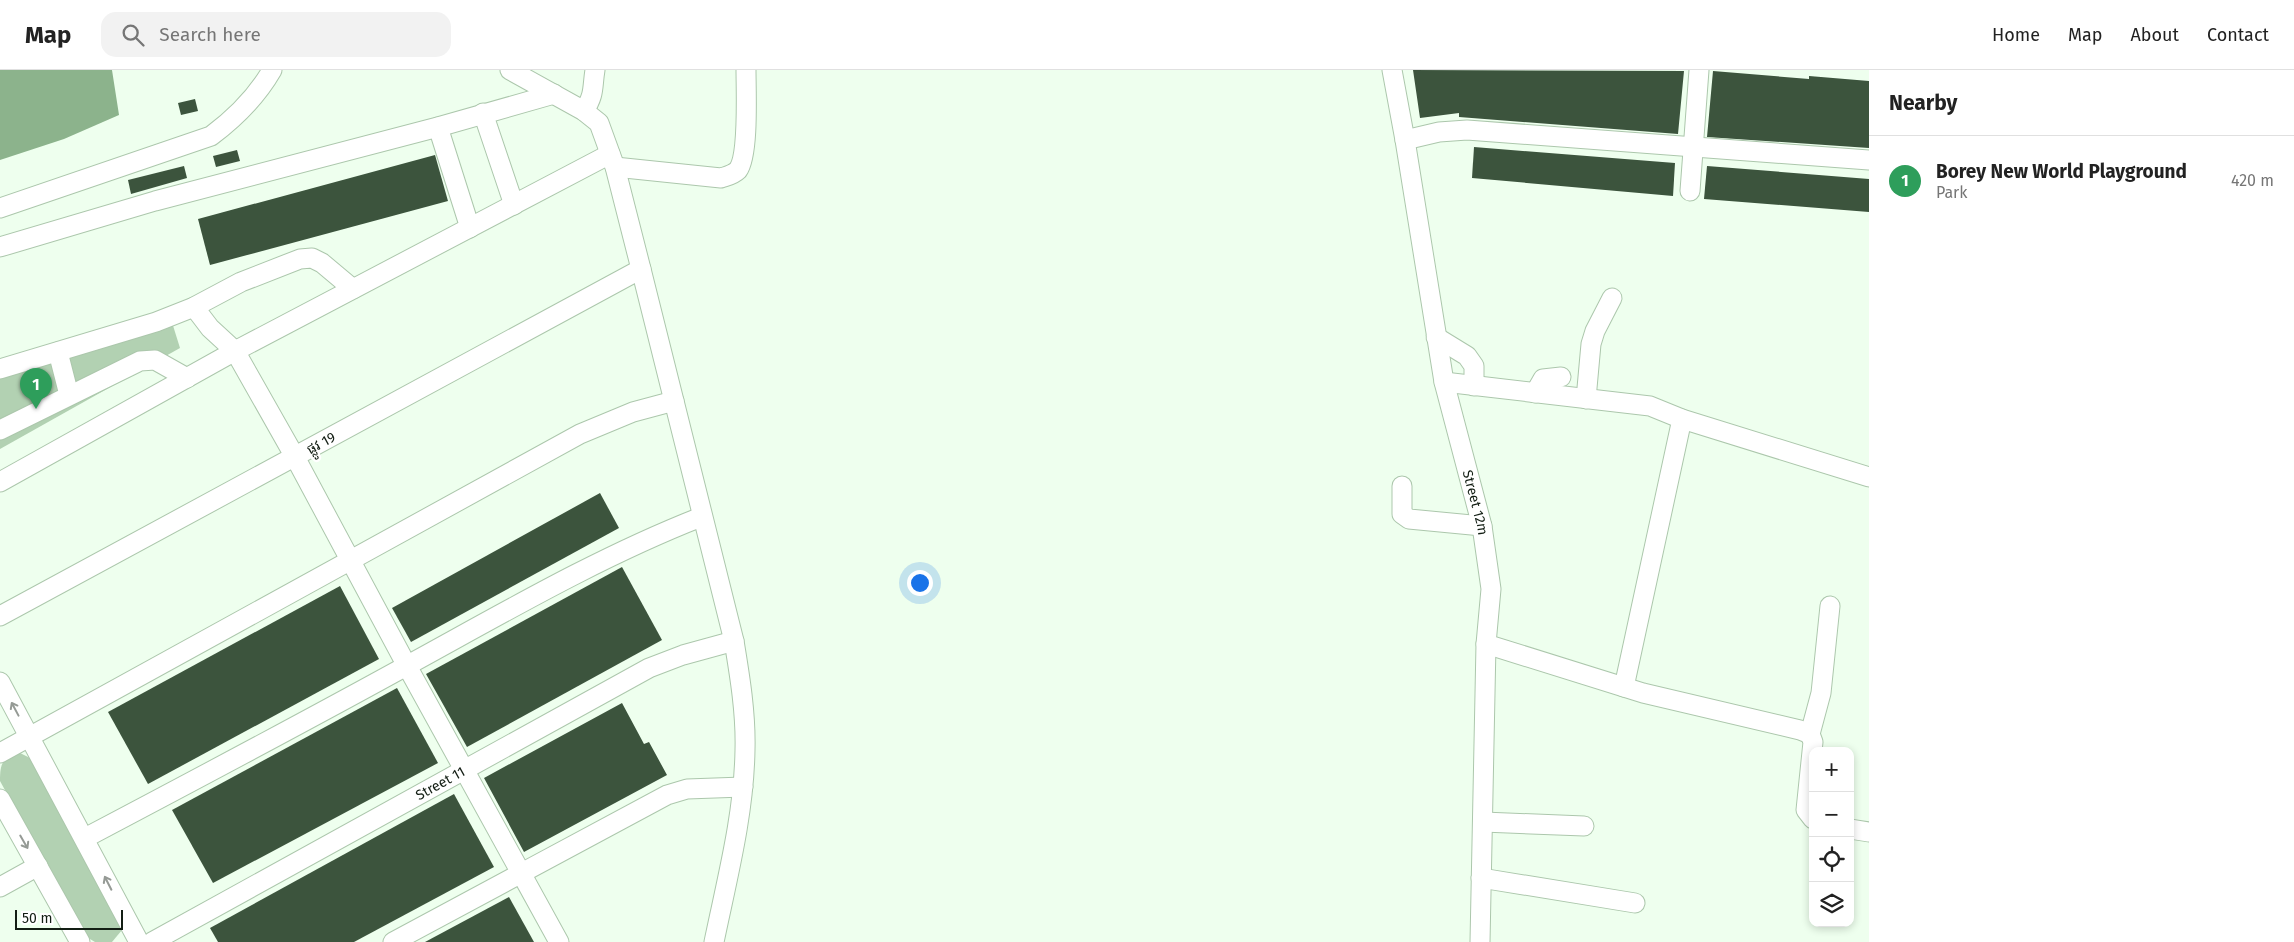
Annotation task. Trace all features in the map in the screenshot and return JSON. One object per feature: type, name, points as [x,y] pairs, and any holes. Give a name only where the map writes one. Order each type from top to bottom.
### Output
[{"type":"street","points":[[0,208],[211,136],[232,121],[260,88],[272,70]]},
{"type":"street","points":[[510,70],[584,111],[599,123],[612,161],[641,269],[701,516],[734,641],[741,685],[745,740],[743,787],[732,854],[714,942]]},
{"type":"street","points":[[584,111],[592,99],[595,70]]},
{"type":"street","points":[[0,482],[235,351],[353,289],[514,205],[612,161],[721,178],[737,170],[744,153],[746,70]]},
{"type":"street","name":"Street 12m","points":[[1392,70],[1444,382],[1482,526],[1491,590],[1486,644],[1480,942]]},
{"type":"street","points":[[1690,190],[1699,70]]},
{"type":"street","points":[[0,247],[155,200],[438,127],[554,94]]},
{"type":"street","points":[[483,113],[514,205]]},
{"type":"street","points":[[438,127],[470,228]]},
{"type":"street","points":[[1405,140],[1439,132],[1467,130],[1869,160]]},
{"type":"street","points":[[0,370],[156,322],[194,307],[241,282],[300,259],[312,258],[322,263],[353,289]]},
{"type":"street","name":"ផ្លូវ 19","points":[[0,616],[641,269]]},
{"type":"street","points":[[1586,399],[1594,331],[1612,298]]},
{"type":"street","points":[[194,307],[210,328],[235,351],[295,457],[407,666],[559,942]]},
{"type":"street","points":[[1436,337],[1466,356],[1474,366],[1474,386]]},
{"type":"street","points":[[58,352],[69,395]]},
{"type":"street","points":[[0,430],[140,361],[155,360],[187,378]]},
{"type":"street","points":[[1535,393],[1543,379],[1561,377]]},
{"type":"street","points":[[1444,382],[1650,406],[1682,418],[1869,477]]},
{"type":"street","points":[[0,753],[580,434],[632,412],[674,401]]},
{"type":"street","points":[[1624,687],[1682,418]]},
{"type":"street","points":[[1402,486],[1402,514],[1409,519],[1482,526]]},
{"type":"street","points":[[85,838],[407,666],[569,576],[654,535],[701,516]]},
{"type":"street","points":[[1809,814],[1806,810],[1813,742],[1810,734],[1821,692],[1830,606]]},
{"type":"street","name":"Street 11","points":[[152,942],[649,668],[683,655],[734,641]]},
{"type":"street","points":[[1486,644],[1624,687],[1810,734]]},
{"type":"street","points":[[0,682],[139,942]]},
{"type":"street","points":[[393,942],[667,795],[687,789],[743,787]]},
{"type":"street","points":[[0,799],[80,942]]},
{"type":"street","points":[[1483,822],[1584,826]]},
{"type":"street","points":[[1854,830],[1869,832]]},
{"type":"street","points":[[0,887],[38,866]]},
{"type":"street","points":[[1481,878],[1635,903]]},
{"type":"shaded area","points":[[0,70],[112,70],[119,115],[64,139],[0,160]]},
{"type":"shaded area","points":[[170,316],[180,348],[0,449],[0,369]]},
{"type":"shaded area","points":[[20,753],[34,760],[121,917],[122,930],[112,942],[95,942],[85,936],[0,781],[3,762],[9,757]]},
{"type":"building","points":[[1413,70],[1684,71],[1678,134],[1459,117],[1459,113],[1420,118]]},
{"type":"building","points":[[1713,71],[1809,79],[1809,76],[1869,81],[1869,148],[1707,137]]},
{"type":"building","points":[[195,99],[198,111],[181,115],[178,103]]},
{"type":"building","points":[[1474,147],[1675,163],[1673,196],[1472,178]]},
{"type":"building","points":[[237,150],[240,161],[216,167],[213,156]]},
{"type":"building","points":[[435,155],[448,201],[210,265],[198,219]]},
{"type":"building","points":[[184,166],[187,178],[131,194],[128,180]]},
{"type":"building","points":[[1707,166],[1869,179],[1869,212],[1704,199]]},
{"type":"building","points":[[600,493],[619,528],[411,642],[392,608]]},
{"type":"building","points":[[622,567],[662,640],[467,747],[426,674]]},
{"type":"building","points":[[340,586],[379,659],[148,784],[108,712]]},
{"type":"building","points":[[397,688],[438,763],[213,883],[172,810]]},
{"type":"building","points":[[622,703],[644,744],[649,742],[667,775],[524,852],[484,778]]},
{"type":"building","points":[[454,794],[494,867],[354,942],[218,942],[210,928]]},
{"type":"building","points":[[509,897],[534,942],[425,942]]},
{"type":"place","name":"Borey New World Playground","points":[[36,409]]}]
